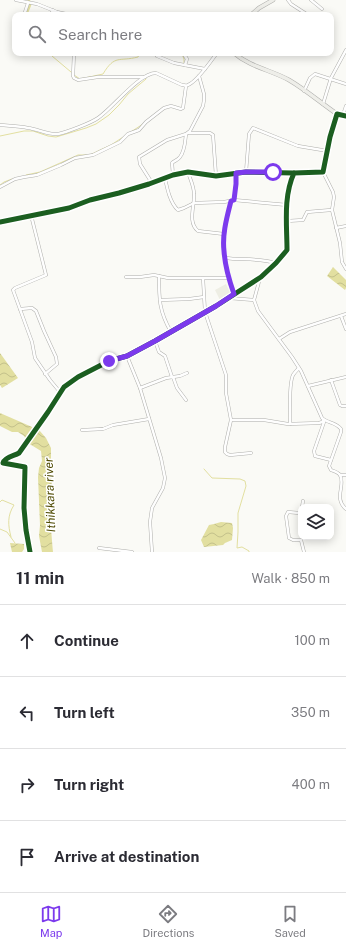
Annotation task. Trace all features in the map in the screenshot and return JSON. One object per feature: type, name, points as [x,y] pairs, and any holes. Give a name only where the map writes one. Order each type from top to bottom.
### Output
[{"type":"street","points":[[16,0],[37,4],[61,12]]},
{"type":"street","points":[[254,12],[273,0]]},
{"type":"street","points":[[288,0],[291,4],[303,12]]},
{"type":"street","points":[[311,0],[322,9]]},
{"type":"street","points":[[24,12],[26,2]]},
{"type":"street","points":[[323,104],[331,78],[346,50]]},
{"type":"street","points":[[74,56],[72,76],[76,79],[83,80],[98,77],[146,77]]},
{"type":"street","points":[[156,56],[174,63],[205,69]]},
{"type":"street","points":[[185,56],[187,59],[185,65]]},
{"type":"street","points":[[0,125],[30,128],[51,134],[59,134],[97,119],[135,84],[152,73],[156,73],[186,86],[191,84],[215,56]]},
{"type":"street","points":[[237,56],[240,59],[288,80],[337,114],[345,116],[346,106]]},
{"type":"street","points":[[304,90],[310,78],[313,75],[318,74],[346,84]]},
{"type":"street","points":[[173,175],[172,163],[181,155],[187,134],[197,119],[203,106],[204,94],[199,76]]},
{"type":"street","points":[[0,187],[15,179],[37,175],[75,158],[93,155],[120,142],[128,134],[141,128],[146,122],[164,108],[171,106],[180,109],[183,108],[186,86]]},
{"type":"street","points":[[337,114],[330,137],[324,172],[333,192],[334,197],[332,210],[340,243],[342,262],[346,269]]},
{"type":"street","points":[[246,172],[250,134],[253,128],[298,146],[328,151]]},
{"type":"street","points":[[152,183],[140,164],[139,157],[167,140],[187,134],[210,133],[212,135],[216,176]]},
{"type":"street","points":[[0,222],[69,208],[90,200],[119,193],[173,175],[188,172],[216,176],[246,172],[324,172]]},
{"type":"street","points":[[188,172],[194,193],[192,215],[196,230],[224,234]]},
{"type":"street","points":[[234,294],[228,278],[224,251],[224,234],[236,184],[236,173]]},
{"type":"street","points":[[2,463],[6,459],[19,453],[64,387],[78,377],[109,361],[127,356],[171,332],[229,298],[261,277],[276,263],[287,250],[286,205],[290,182],[294,173]]},
{"type":"street","points":[[165,178],[176,209],[179,210],[194,203],[224,202],[232,200],[286,205]]},
{"type":"street","points":[[287,221],[303,220],[307,212],[332,210]]},
{"type":"street","points":[[31,215],[46,274],[13,288],[32,342],[35,358],[45,374],[60,392]]},
{"type":"street","points":[[336,228],[346,226]]},
{"type":"street","points":[[225,258],[258,259],[276,263]]},
{"type":"street","points":[[126,277],[154,275],[168,278],[228,278]]},
{"type":"street","points":[[159,276],[160,300],[163,317],[171,332]]},
{"type":"street","points":[[261,277],[254,300],[258,312],[299,368],[322,418],[337,424],[341,430],[345,431]]},
{"type":"street","points":[[203,278],[205,312],[226,374],[226,390],[230,420],[225,452],[230,455],[251,453]]},
{"type":"street","points":[[160,300],[204,297]]},
{"type":"street","points":[[229,298],[254,300]]},
{"type":"street","points":[[20,309],[35,309],[56,357],[57,364],[45,374]]},
{"type":"street","points":[[279,339],[290,332],[346,314]]},
{"type":"street","points":[[341,316],[346,328]]},
{"type":"street","points":[[155,341],[159,352],[165,356],[172,377],[186,400]]},
{"type":"street","points":[[127,356],[140,388],[161,458],[165,478],[163,488],[152,508],[150,522],[152,552]]},
{"type":"street","points":[[290,424],[291,383],[295,371],[299,368]]},
{"type":"street","points":[[140,388],[187,373]]},
{"type":"street","points":[[308,386],[346,377]]},
{"type":"street","points":[[331,380],[340,405],[346,406]]},
{"type":"street","points":[[82,430],[103,429],[113,425],[149,419]]},
{"type":"street","points":[[230,420],[264,420],[283,424],[319,423],[324,420]]},
{"type":"street","points":[[324,420],[314,454],[315,456],[331,460]]},
{"type":"street","points":[[341,430],[331,460],[330,469],[342,479],[340,500],[346,509]]},
{"type":"street","points":[[2,463],[25,467],[24,508],[30,552]]},
{"type":"street","points":[[339,475],[346,475]]},
{"type":"street","points":[[298,513],[288,512],[286,516],[289,538],[298,540]]},
{"type":"street","points":[[300,540],[304,552]]},
{"type":"street","points":[[99,548],[132,552]]},
{"type":"shaded area","points":[[226,284],[231,295],[220,300],[215,290]]},
{"type":"water","points":[[333,267],[346,280],[345,290],[327,276]]},
{"type":"water","points":[[0,353],[18,378],[2,388],[0,385]]},
{"type":"water","name":"Ithikkara river","points":[[0,413],[39,430],[46,438],[51,448],[52,491],[50,511],[53,552],[42,552],[39,536],[38,477],[39,468],[42,461],[41,451],[28,443],[24,436],[18,432],[12,432],[0,426]]},
{"type":"water","points":[[221,522],[232,523],[232,540],[223,545],[204,547],[201,540],[209,525]]},
{"type":"water","points":[[10,543],[24,544],[24,549],[22,552],[12,552]]},
{"type":"waterway","points":[[27,12],[30,5]]},
{"type":"waterway","points":[[52,56],[71,72]]},
{"type":"waterway","points":[[74,75],[80,79],[103,74],[114,61],[138,56]]},
{"type":"waterway","points":[[183,56],[184,63]]},
{"type":"waterway","points":[[0,136],[24,131],[33,131],[56,137],[86,128],[96,124],[109,115],[128,94],[146,79]]},
{"type":"waterway","points":[[26,175],[40,172],[78,155],[90,155],[111,145],[143,124]]},
{"type":"waterway","points":[[0,185],[12,179]]},
{"type":"waterway","points":[[204,469],[212,478],[240,479],[245,481],[246,486],[238,513],[237,548],[242,547],[249,552]]},
{"type":"waterway","points":[[0,502],[2,500],[14,505],[10,513],[9,521],[11,537]]},
{"type":"waterway","points":[[0,529],[7,532],[15,543]]},
{"type":"cycle path","points":[[30,552],[24,508],[25,467],[3,463],[4,461],[19,453],[64,387],[78,377],[109,361],[127,356],[216,306],[261,277],[276,263],[287,250],[287,201],[288,192],[294,173],[323,172],[330,137],[337,114],[346,116]]},
{"type":"cycle path","points":[[0,222],[69,208],[90,200],[119,193],[173,175],[188,172],[216,176],[246,172],[294,173]]},
{"type":"route","points":[[109,361],[127,356],[155,341],[234,294],[228,278],[226,266],[224,234],[231,201],[234,200],[236,173],[273,172]]}]
